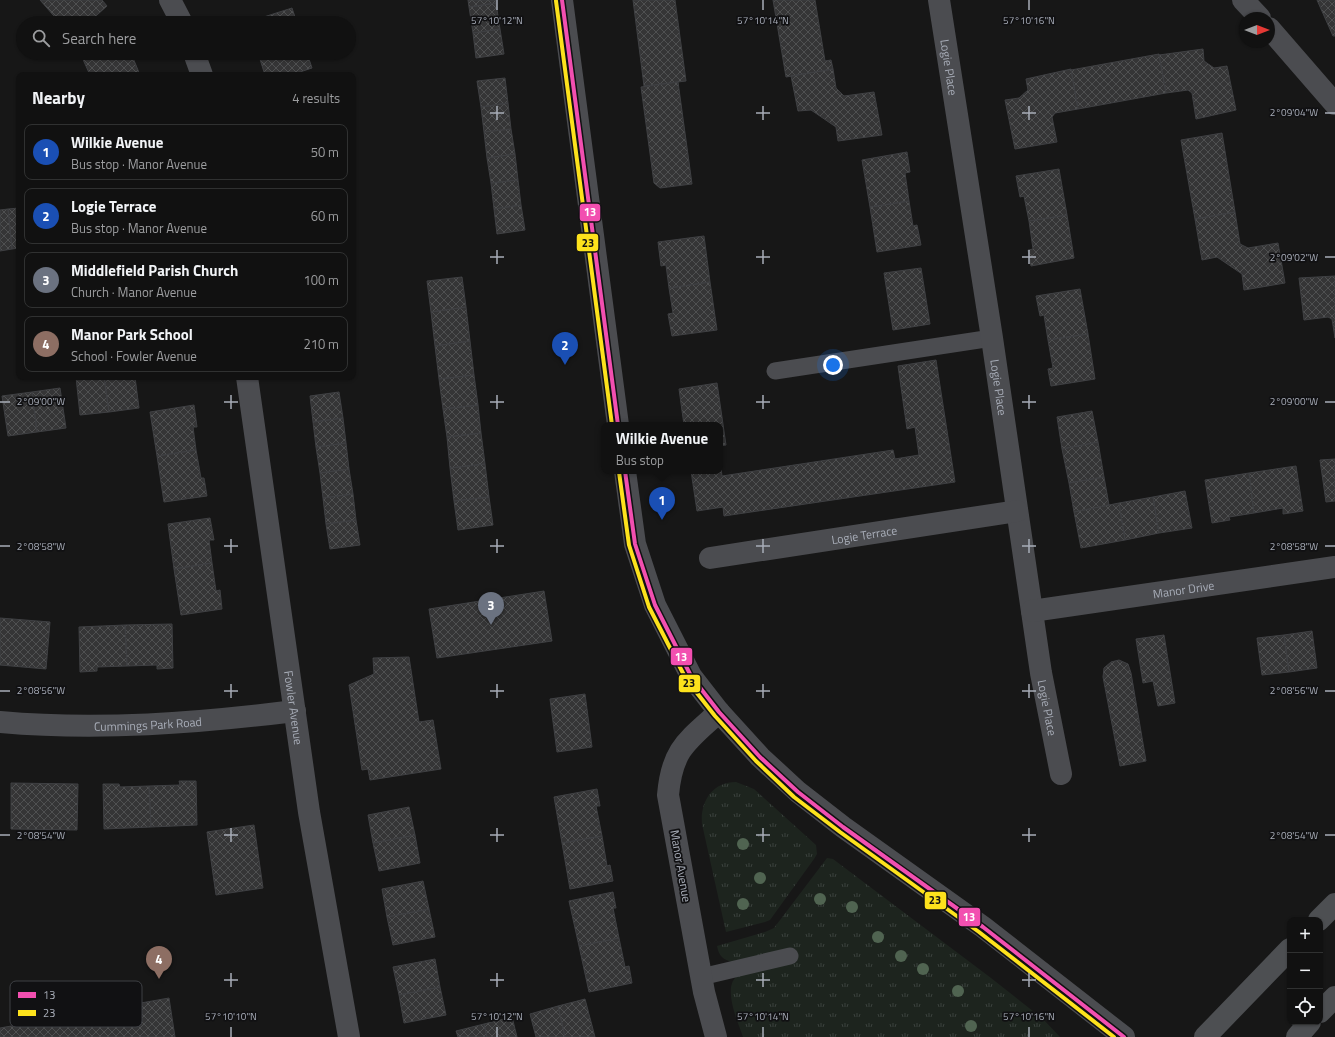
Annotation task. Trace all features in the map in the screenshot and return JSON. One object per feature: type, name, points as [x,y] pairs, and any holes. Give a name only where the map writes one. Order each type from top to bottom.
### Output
[{"type":"main road","points":[[1322,917],[1335,904]]},
{"type":"main road","points":[[1206,1037],[1287,952]]},
{"type":"main road","points":[[1323,1009],[1335,997]]},
{"type":"main road","points":[[1297,1037],[1307,1025]]},
{"type":"street","points":[[170,0],[178,16]]},
{"type":"street","points":[[562,0],[618,422]]},
{"type":"street","name":"Logie Place","points":[[939,0],[992,338],[1041,673],[1061,774]]},
{"type":"street","points":[[1243,0],[1254,12]]},
{"type":"street","points":[[1275,35],[1335,104]]},
{"type":"street","points":[[197,60],[201,72]]},
{"type":"street","name":"Fowler Avenue","points":[[247,380],[309,812],[349,1037]]},
{"type":"street","points":[[625,474],[635,544],[655,605],[691,676],[719,712],[760,757],[798,792],[843,827],[983,927],[1124,1037]]},
{"type":"street","name":"Logie Terrace","points":[[710,558],[1017,511]]},
{"type":"street","name":"Manor Drive","points":[[1032,611],[1335,567]]},
{"type":"street","name":"Cummings Park Road","points":[[0,722],[105,727],[226,719],[295,710]]},
{"type":"street","name":"Manor Avenue","points":[[716,1037],[701,977],[668,795],[674,762],[686,741],[719,712]]},
{"type":"lane","points":[[775,371],[992,338]]},
{"type":"lane","points":[[701,977],[790,956]]},
{"type":"green space","points":[[736,782],[754,789],[816,845],[817,854],[770,920],[726,932],[702,824],[702,816],[706,801],[714,789],[720,785]]},
{"type":"green space","points":[[827,858],[833,859],[991,978],[1043,1019],[1060,1037],[743,1037],[735,1015],[731,997],[732,982],[736,977],[733,962],[722,957],[717,946],[774,928]]},
{"type":"building","points":[[40,0],[102,0],[107,6],[96,16],[54,16]]},
{"type":"building","points":[[468,0],[496,0],[496,3],[469,7]]},
{"type":"building","points":[[633,0],[675,0],[686,81],[644,86]]},
{"type":"building","points":[[773,0],[815,0],[825,61],[831,60],[833,69],[786,77]]},
{"type":"building","points":[[1317,0],[1335,0],[1335,36],[1333,36]]},
{"type":"building","points":[[496,3],[500,29],[473,33],[469,7]]},
{"type":"building","points":[[292,8],[295,16],[267,16]]},
{"type":"building","points":[[500,29],[504,54],[476,58],[473,33]]},
{"type":"building","points":[[1203,49],[1204,61],[1214,68],[1227,66],[1236,110],[1196,119],[1192,93],[1188,90],[1166,93],[1159,55]]},
{"type":"building","points":[[1159,54],[1166,93],[1078,109],[1071,70]]},
{"type":"building","points":[[83,60],[134,60],[139,72],[89,72]]},
{"type":"building","points":[[260,60],[309,60],[312,68],[300,72],[264,72]]},
{"type":"building","points":[[833,69],[836,88],[844,96],[874,92],[882,135],[838,141],[836,127],[811,110],[798,111],[791,76]]},
{"type":"building","points":[[1071,69],[1078,109],[1055,113],[1052,117],[1057,142],[1015,149],[1005,100],[1019,98],[1028,90],[1026,79]]},
{"type":"building","points":[[505,78],[508,103],[481,107],[477,81]]},
{"type":"building","points":[[678,82],[692,184],[660,188],[654,183],[641,87]]},
{"type":"building","points":[[508,103],[511,129],[484,132],[481,107]]},
{"type":"building","points":[[511,129],[515,154],[487,158],[484,132]]},
{"type":"building","points":[[1222,133],[1235,212],[1195,219],[1181,140]]},
{"type":"building","points":[[907,152],[910,172],[905,173],[909,201],[870,207],[862,160]]},
{"type":"building","points":[[515,154],[518,180],[491,183],[487,158]]},
{"type":"building","points":[[1059,169],[1067,215],[1029,221],[1024,196],[1020,197],[1016,176]]},
{"type":"building","points":[[518,180],[521,205],[494,209],[491,183]]},
{"type":"building","points":[[909,201],[913,226],[917,225],[921,245],[877,252],[870,207]]},
{"type":"building","points":[[521,205],[525,230],[497,234],[494,209]]},
{"type":"building","points":[[16,208],[16,248],[12,249],[8,209]]},
{"type":"building","points":[[8,209],[12,249],[0,251],[0,210]]},
{"type":"building","points":[[1235,212],[1240,244],[1248,248],[1278,243],[1285,283],[1244,290],[1242,274],[1217,257],[1202,260],[1195,219]]},
{"type":"building","points":[[1067,215],[1074,258],[1031,266],[1028,250],[1033,249],[1029,221]]},
{"type":"building","points":[[704,236],[710,282],[669,288],[666,265],[661,266],[658,242]]},
{"type":"building","points":[[921,268],[930,324],[893,330],[884,273]]},
{"type":"building","points":[[1335,276],[1335,338],[1332,319],[1328,317],[1304,320],[1299,278]]},
{"type":"building","points":[[462,277],[466,307],[431,312],[427,281]]},
{"type":"building","points":[[710,282],[717,330],[672,336],[668,314],[673,313],[669,288]]},
{"type":"building","points":[[1080,289],[1088,334],[1048,340],[1044,315],[1040,316],[1036,296]]},
{"type":"building","points":[[466,307],[470,341],[435,346],[431,312]]},
{"type":"building","points":[[1088,334],[1095,379],[1051,386],[1048,369],[1053,368],[1048,340]]},
{"type":"building","points":[[470,341],[474,375],[439,379],[435,346]]},
{"type":"building","points":[[936,360],[955,482],[724,516],[723,507],[697,511],[691,474],[722,474],[722,476],[893,450],[895,459],[919,455],[915,427],[907,429],[898,366]]},
{"type":"building","points":[[474,375],[478,405],[443,409],[439,379]]},
{"type":"building","points":[[76,380],[104,380],[109,412],[80,415]]},
{"type":"building","points":[[104,380],[135,380],[139,408],[109,412]]},
{"type":"building","points":[[717,383],[723,422],[684,422],[679,389]]},
{"type":"building","points":[[60,388],[66,428],[37,432],[32,392]]},
{"type":"building","points":[[32,392],[37,432],[8,436],[2,396]]},
{"type":"building","points":[[339,392],[343,418],[313,422],[310,396]]},
{"type":"building","points":[[194,405],[197,427],[193,427],[196,450],[157,456],[150,412]]},
{"type":"building","points":[[478,405],[481,433],[447,437],[443,409]]},
{"type":"building","points":[[1092,411],[1098,442],[1062,449],[1057,417]]},
{"type":"building","points":[[343,418],[346,443],[316,447],[313,422]]},
{"type":"building","points":[[723,424],[726,445],[723,446]]},
{"type":"building","points":[[481,433],[485,464],[450,468],[447,437]]},
{"type":"building","points":[[1098,442],[1104,477],[1069,483],[1062,449]]},
{"type":"building","points":[[346,443],[349,469],[320,473],[316,447]]},
{"type":"building","points":[[196,450],[201,478],[204,478],[207,496],[164,502],[157,456]]},
{"type":"building","points":[[1335,459],[1335,501],[1326,502],[1320,460]]},
{"type":"building","points":[[485,464],[489,497],[454,501],[450,468]]},
{"type":"building","points":[[1296,466],[1303,511],[1283,514],[1283,508],[1254,513],[1249,473]]},
{"type":"building","points":[[349,469],[353,494],[323,498],[320,473]]},
{"type":"building","points":[[1249,473],[1254,513],[1229,517],[1230,520],[1212,523],[1205,480]]},
{"type":"building","points":[[1104,477],[1109,505],[1074,512],[1069,483]]},
{"type":"building","points":[[1185,491],[1192,528],[1159,533],[1153,497]]},
{"type":"building","points":[[353,494],[356,520],[326,524],[323,498]]},
{"type":"building","points":[[489,497],[493,525],[458,530],[454,501]]},
{"type":"building","points":[[1153,497],[1159,533],[1125,540],[1119,503]]},
{"type":"building","points":[[1119,503],[1125,540],[1081,548],[1074,512]]},
{"type":"building","points":[[210,518],[214,540],[209,540],[212,563],[174,569],[168,524]]},
{"type":"building","points":[[356,520],[360,545],[330,549],[326,524]]},
{"type":"building","points":[[212,563],[216,591],[220,590],[222,609],[181,615],[174,569]]},
{"type":"building","points":[[544,591],[552,641],[437,658],[429,609]]},
{"type":"building","points":[[0,618],[50,622],[46,669],[0,665]]},
{"type":"building","points":[[172,624],[173,668],[157,669],[157,665],[127,666],[125,625]]},
{"type":"building","points":[[125,625],[127,666],[97,667],[97,671],[80,672],[79,627]]},
{"type":"building","points":[[1312,631],[1317,668],[1289,672],[1284,635]]},
{"type":"building","points":[[1164,635],[1175,703],[1158,706],[1153,681],[1143,683],[1136,639]]},
{"type":"building","points":[[1284,635],[1289,672],[1262,675],[1257,638]]},
{"type":"building","points":[[409,657],[419,722],[433,720],[441,769],[370,780],[368,769],[362,770],[349,685],[374,674],[373,658]]},
{"type":"building","points":[[1119,660],[1128,664],[1131,673],[1146,761],[1120,766],[1103,677],[1104,668],[1111,662]]},
{"type":"building","points":[[585,694],[592,747],[557,752],[550,699]]},
{"type":"building","points":[[179,781],[196,781],[197,825],[151,827],[149,786],[180,785]]},
{"type":"building","points":[[11,783],[78,784],[77,830],[11,829]]},
{"type":"building","points":[[103,784],[119,784],[120,787],[149,786],[151,827],[104,829]]},
{"type":"building","points":[[597,789],[600,806],[596,806],[602,836],[562,843],[554,797]]},
{"type":"building","points":[[409,807],[415,835],[373,843],[368,815]]},
{"type":"building","points":[[254,825],[263,888],[216,895],[207,832]]},
{"type":"building","points":[[415,835],[420,863],[379,871],[373,843]]},
{"type":"building","points":[[602,836],[607,866],[610,865],[613,881],[570,889],[562,843]]},
{"type":"building","points":[[423,881],[429,909],[387,917],[382,889]]},
{"type":"building","points":[[613,892],[616,908],[613,908],[619,938],[579,946],[569,901]]},
{"type":"building","points":[[429,909],[435,937],[393,945],[387,917]]},
{"type":"building","points":[[619,938],[625,967],[629,966],[632,983],[589,992],[579,946]]},
{"type":"building","points":[[435,959],[440,987],[399,995],[393,967]]},
{"type":"building","points":[[440,987],[446,1015],[404,1023],[399,995]]},
{"type":"building","points":[[169,998],[175,1037],[0,1037],[0,1028],[10,1026],[142,1027],[142,1003]]},
{"type":"building","points":[[585,999],[595,1037],[565,1037],[558,1006]]},
{"type":"building","points":[[558,1006],[565,1037],[536,1037],[530,1014]]},
{"type":"building","points":[[512,1017],[517,1037],[487,1037],[484,1024]]},
{"type":"building","points":[[484,1024],[487,1037],[458,1037],[456,1031]]},
{"type":"transit line","name":"13","points":[[562,0],[618,422]]},
{"type":"transit line","name":"23","points":[[556,1],[612,422]]},
{"type":"transit line","name":"23","points":[[619,474],[629,545],[649,607],[686,679],[715,716],[756,761],[794,797],[979,932],[1114,1037]]},
{"type":"transit line","name":"13","points":[[625,474],[635,544],[655,605],[691,676],[719,712],[760,757],[798,792],[843,827],[983,927],[1124,1037]]},
{"type":"place","name":"Logie Terrace","points":[[565,365]]},
{"type":"place","name":"Wilkie Avenue","points":[[662,520]]},
{"type":"place","name":"Middlefield Parish Church","points":[[491,625]]},
{"type":"place","name":"Manor Park School","points":[[159,979]]}]
